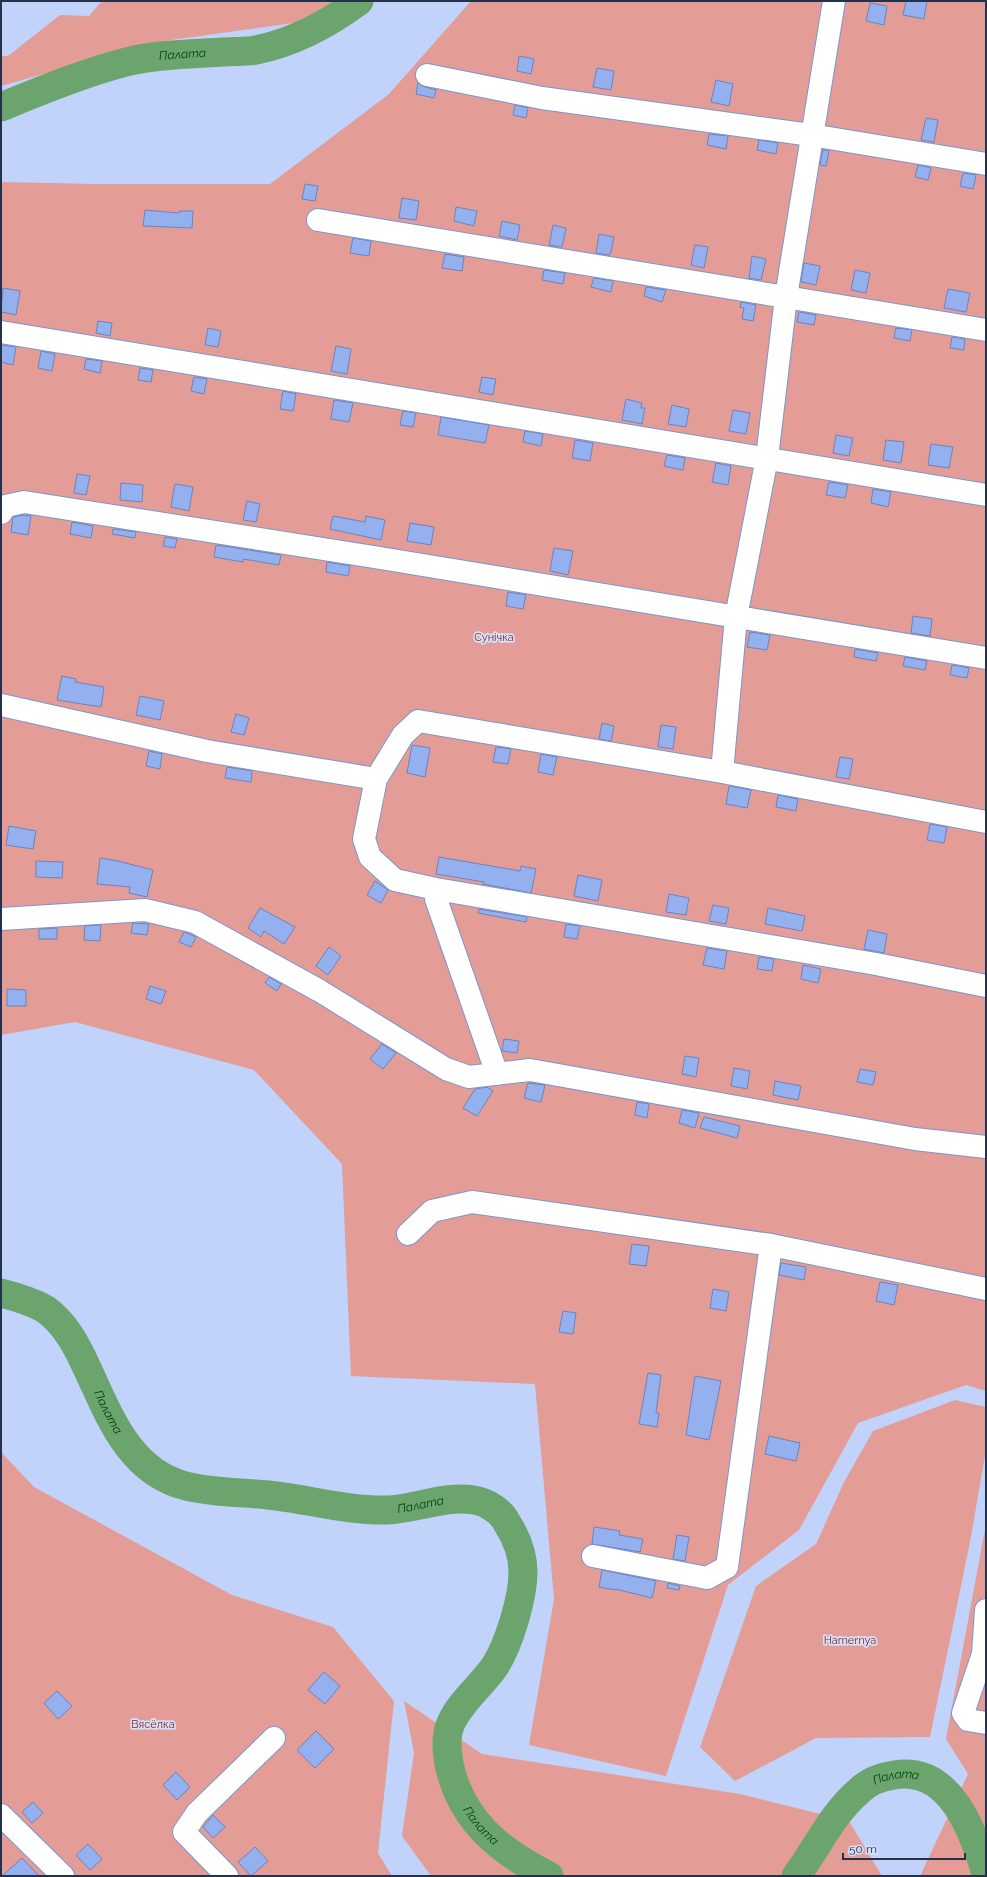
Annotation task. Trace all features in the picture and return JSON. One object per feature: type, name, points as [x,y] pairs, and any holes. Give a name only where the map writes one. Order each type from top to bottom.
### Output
[{"type":"street","points":[[722,772],[736,617],[767,458],[786,297],[811,135],[834,1]]},
{"type":"street","points":[[427,75],[542,98],[811,135],[986,164]]},
{"type":"street","points":[[318,220],[986,330]]},
{"type":"street","points":[[1,332],[986,495]]},
{"type":"street","points":[[1,513],[6,506],[24,502],[986,658]]},
{"type":"street","points":[[1,705],[207,751],[376,779]]},
{"type":"street","points":[[986,822],[722,772],[418,720],[403,735],[376,779],[364,839],[370,857],[395,880],[436,889],[868,963],[986,986]]},
{"type":"street","points":[[436,889],[436,899],[497,1074]]},
{"type":"street","points":[[1,918],[145,910],[195,922],[320,991],[446,1069],[469,1077],[530,1070],[915,1139],[986,1147]]},
{"type":"street","points":[[408,1234],[432,1212],[472,1202],[771,1246],[986,1289]]},
{"type":"street","points":[[593,1556],[708,1578],[727,1567],[771,1246]]},
{"type":"street","points":[[986,1610],[985,1656],[963,1713],[968,1720],[986,1722]]},
{"type":"street","points":[[227,1876],[184,1832],[197,1813],[274,1738]]},
{"type":"street","points":[[1,1815],[63,1876]]},
{"type":"green space","points":[[102,1],[340,1],[322,19],[157,42],[1,86],[1,56],[8,56],[60,15],[89,16]]},
{"type":"green space","name":"Сунічка","points":[[471,1],[986,1],[986,1391],[966,1385],[858,1423],[799,1530],[728,1585],[666,1776],[529,1745],[554,1599],[535,1384],[351,1376],[342,1164],[254,1070],[75,1022],[1,1035],[1,182],[96,184],[270,184],[389,94]]},
{"type":"green space","name":"Hamernya","points":[[955,1400],[986,1407],[986,1450],[970,1542],[930,1737],[816,1738],[735,1781],[700,1747],[756,1586],[816,1544],[844,1482],[873,1431]]},
{"type":"green space","name":"Вясёлка","points":[[1,1452],[34,1487],[232,1595],[333,1627],[394,1701],[378,1853],[392,1876],[1,1876]]},
{"type":"green space","points":[[986,1524],[986,1876],[920,1876],[968,1774],[946,1739]]},
{"type":"green space","points":[[404,1701],[482,1754],[740,1794],[849,1821],[882,1876],[431,1876],[402,1836],[414,1753]]},
{"type":"building","points":[[906,1],[927,1],[924,19],[903,15]]},
{"type":"building","points":[[870,3],[887,6],[884,25],[866,21]]},
{"type":"building","points":[[519,56],[534,59],[531,74],[517,71]]},
{"type":"building","points":[[597,68],[614,71],[611,90],[593,87]]},
{"type":"building","points":[[716,80],[733,84],[729,106],[711,102]]},
{"type":"building","points":[[418,83],[436,90],[434,98],[416,94]]},
{"type":"building","points":[[515,105],[528,108],[526,118],[513,115]]},
{"type":"building","points":[[926,118],[938,120],[934,142],[921,140]]},
{"type":"building","points":[[709,134],[728,136],[726,149],[707,145]]},
{"type":"building","points":[[759,140],[778,143],[776,154],[757,150]]},
{"type":"building","points":[[823,150],[829,151],[826,166],[820,165]]},
{"type":"building","points":[[918,165],[931,168],[928,180],[915,177]]},
{"type":"building","points":[[963,173],[976,175],[973,189],[960,186]]},
{"type":"building","points":[[305,184],[318,186],[315,201],[302,199]]},
{"type":"building","points":[[402,198],[419,201],[416,220],[399,218]]},
{"type":"building","points":[[456,207],[477,211],[474,226],[454,221]]},
{"type":"building","points":[[145,210],[179,213],[179,211],[193,211],[192,228],[143,226]]},
{"type":"building","points":[[502,221],[520,225],[517,240],[499,236]]},
{"type":"building","points":[[553,225],[566,228],[562,247],[549,245]]},
{"type":"building","points":[[599,234],[614,237],[610,255],[596,253]]},
{"type":"building","points":[[353,238],[371,241],[369,256],[350,253]]},
{"type":"building","points":[[695,245],[708,247],[704,268],[691,265]]},
{"type":"building","points":[[445,254],[464,257],[462,271],[442,268]]},
{"type":"building","points":[[752,256],[766,259],[761,280],[749,278]]},
{"type":"building","points":[[804,263],[820,266],[816,285],[801,282]]},
{"type":"building","points":[[544,270],[565,273],[563,284],[542,280]]},
{"type":"building","points":[[855,270],[870,273],[866,293],[851,290]]},
{"type":"building","points":[[594,278],[613,281],[611,292],[591,287]]},
{"type":"building","points":[[646,287],[666,290],[662,302],[644,296]]},
{"type":"building","points":[[3,288],[20,291],[16,315],[1,312]]},
{"type":"building","points":[[948,289],[970,293],[966,312],[944,308]]},
{"type":"building","points":[[741,302],[756,305],[753,321],[742,319],[744,308],[740,307]]},
{"type":"building","points":[[799,312],[816,315],[814,325],[797,322]]},
{"type":"building","points":[[98,321],[112,323],[110,336],[96,333]]},
{"type":"building","points":[[208,328],[221,331],[218,347],[205,345]]},
{"type":"building","points":[[896,328],[912,330],[910,341],[894,338]]},
{"type":"building","points":[[952,337],[965,339],[964,350],[950,348]]},
{"type":"building","points":[[1,345],[16,347],[13,365],[1,362]]},
{"type":"building","points":[[336,346],[351,349],[347,374],[331,371]]},
{"type":"building","points":[[41,351],[55,354],[52,371],[38,368]]},
{"type":"building","points":[[86,359],[102,361],[100,373],[84,369]]},
{"type":"building","points":[[140,368],[153,370],[151,382],[138,380]]},
{"type":"building","points":[[194,377],[207,379],[204,394],[191,391]]},
{"type":"building","points":[[482,377],[496,379],[493,395],[479,392]]},
{"type":"building","points":[[283,391],[296,394],[293,411],[280,409]]},
{"type":"building","points":[[626,399],[642,403],[641,408],[645,408],[642,424],[622,420]]},
{"type":"building","points":[[334,400],[353,403],[349,422],[331,419]]},
{"type":"building","points":[[672,405],[689,409],[686,427],[668,424]]},
{"type":"building","points":[[733,410],[750,413],[746,434],[729,431]]},
{"type":"building","points":[[403,411],[416,413],[413,427],[400,425]]},
{"type":"building","points":[[441,417],[489,425],[485,443],[438,435]]},
{"type":"building","points":[[525,431],[543,434],[541,446],[523,442]]},
{"type":"building","points":[[836,435],[853,438],[849,456],[833,453]]},
{"type":"building","points":[[575,440],[593,443],[590,461],[572,458]]},
{"type":"building","points":[[886,440],[904,442],[901,463],[883,460]]},
{"type":"building","points":[[931,444],[953,447],[949,468],[928,465]]},
{"type":"building","points":[[667,455],[685,458],[683,470],[664,466]]},
{"type":"building","points":[[716,463],[731,466],[728,485],[712,482]]},
{"type":"building","points":[[77,474],[90,476],[86,495],[74,493]]},
{"type":"building","points":[[829,482],[848,485],[845,498],[826,495]]},
{"type":"building","points":[[121,483],[143,485],[142,502],[120,500]]},
{"type":"building","points":[[175,484],[193,487],[189,511],[171,507]]},
{"type":"building","points":[[873,489],[891,492],[888,507],[871,503]]},
{"type":"building","points":[[247,501],[260,504],[256,522],[243,520]]},
{"type":"building","points":[[24,515],[31,516],[28,535],[11,532],[13,517]]},
{"type":"building","points":[[333,516],[365,522],[366,516],[385,520],[381,540],[330,529]]},
{"type":"building","points":[[72,522],[93,526],[91,538],[70,534]]},
{"type":"building","points":[[410,523],[434,527],[431,545],[407,541]]},
{"type":"building","points":[[113,529],[136,532],[135,538],[112,534]]},
{"type":"building","points":[[165,537],[177,539],[175,548],[163,546]]},
{"type":"building","points":[[216,545],[281,555],[279,565],[243,559],[243,562],[214,557]]},
{"type":"building","points":[[554,548],[573,551],[568,575],[550,571]]},
{"type":"building","points":[[327,562],[350,566],[348,576],[326,572]]},
{"type":"building","points":[[508,592],[526,595],[523,609],[506,606]]},
{"type":"building","points":[[913,616],[932,619],[930,636],[911,633]]},
{"type":"building","points":[[750,632],[770,635],[767,650],[747,647]]},
{"type":"building","points":[[855,649],[878,653],[876,661],[854,657]]},
{"type":"building","points":[[905,657],[927,661],[925,670],[903,666]]},
{"type":"building","points":[[952,665],[969,668],[967,678],[950,675]]},
{"type":"building","points":[[62,676],[76,679],[75,682],[104,687],[101,707],[57,700]]},
{"type":"building","points":[[140,696],[164,701],[160,720],[136,715]]},
{"type":"building","points":[[236,714],[249,718],[244,735],[231,732]]},
{"type":"building","points":[[602,723],[614,726],[611,741],[599,739]]},
{"type":"building","points":[[661,725],[676,727],[673,749],[658,747]]},
{"type":"building","points":[[412,745],[430,748],[425,777],[407,773]]},
{"type":"building","points":[[496,747],[511,749],[508,764],[493,762]]},
{"type":"building","points":[[149,751],[162,754],[160,769],[146,766]]},
{"type":"building","points":[[541,754],[557,757],[553,775],[538,772]]},
{"type":"building","points":[[840,757],[853,759],[849,779],[836,777]]},
{"type":"building","points":[[227,767],[252,771],[251,782],[225,778]]},
{"type":"building","points":[[729,786],[751,790],[747,808],[726,804]]},
{"type":"building","points":[[778,795],[798,799],[796,811],[776,807]]},
{"type":"building","points":[[930,824],[947,827],[944,843],[927,840]]},
{"type":"building","points":[[9,826],[36,831],[33,849],[6,845]]},
{"type":"building","points":[[439,857],[520,871],[521,866],[536,869],[531,893],[483,884],[484,882],[436,874]]},
{"type":"building","points":[[100,858],[153,870],[147,897],[129,893],[130,887],[97,884]]},
{"type":"building","points":[[36,861],[63,862],[62,878],[36,877]]},
{"type":"building","points":[[578,875],[602,880],[598,901],[574,896]]},
{"type":"building","points":[[375,881],[388,890],[381,903],[367,895]]},
{"type":"building","points":[[669,894],[689,898],[686,915],[666,912]]},
{"type":"building","points":[[713,905],[729,908],[726,924],[709,921]]},
{"type":"building","points":[[260,908],[295,927],[284,944],[264,931],[261,937],[248,928]]},
{"type":"building","points":[[768,908],[805,916],[802,931],[765,924]]},
{"type":"building","points":[[479,909],[527,917],[526,922],[478,913]]},
{"type":"building","points":[[133,923],[149,924],[147,935],[131,933]]},
{"type":"building","points":[[566,924],[580,926],[577,939],[564,937]]},
{"type":"building","points":[[101,925],[100,941],[84,940],[85,926]]},
{"type":"building","points":[[57,928],[57,939],[39,939],[39,929]]},
{"type":"building","points":[[868,930],[887,934],[884,953],[864,949]]},
{"type":"building","points":[[184,932],[196,937],[191,947],[179,942]]},
{"type":"building","points":[[329,947],[341,956],[328,975],[316,966]]},
{"type":"building","points":[[707,948],[727,951],[724,969],[703,965]]},
{"type":"building","points":[[759,957],[774,959],[772,971],[757,969]]},
{"type":"building","points":[[803,965],[821,969],[818,983],[801,979]]},
{"type":"building","points":[[269,977],[281,984],[277,991],[265,983]]},
{"type":"building","points":[[150,986],[166,991],[161,1004],[146,999]]},
{"type":"building","points":[[7,989],[26,990],[26,1006],[7,1006]]},
{"type":"building","points":[[504,1039],[519,1041],[517,1053],[502,1051]]},
{"type":"building","points":[[382,1044],[396,1053],[383,1069],[370,1059]]},
{"type":"building","points":[[685,1056],[699,1058],[696,1077],[682,1074]]},
{"type":"building","points":[[734,1068],[750,1071],[747,1089],[731,1086]]},
{"type":"building","points":[[860,1069],[876,1072],[873,1085],[857,1082]]},
{"type":"building","points":[[775,1081],[801,1086],[798,1100],[773,1095]]},
{"type":"building","points":[[528,1083],[545,1085],[541,1102],[524,1098]]},
{"type":"building","points":[[487,1087],[493,1091],[477,1116],[463,1108],[475,1089]]},
{"type":"building","points":[[637,1102],[649,1104],[647,1118],[635,1115]]},
{"type":"building","points":[[682,1110],[699,1113],[695,1128],[679,1123]]},
{"type":"building","points":[[704,1117],[740,1126],[737,1138],[700,1128]]},
{"type":"building","points":[[632,1244],[649,1246],[646,1266],[629,1264]]},
{"type":"building","points":[[781,1263],[806,1267],[804,1280],[779,1275]]},
{"type":"building","points":[[880,1282],[898,1285],[894,1305],[876,1301]]},
{"type":"building","points":[[713,1289],[729,1292],[726,1311],[710,1308]]},
{"type":"building","points":[[563,1311],[576,1313],[573,1334],[559,1332]]},
{"type":"building","points":[[648,1373],[661,1375],[656,1413],[659,1413],[657,1427],[639,1424]]},
{"type":"building","points":[[695,1376],[721,1381],[709,1440],[686,1435]]},
{"type":"building","points":[[769,1436],[800,1443],[796,1461],[765,1454]]},
{"type":"building","points":[[594,1527],[620,1531],[619,1535],[643,1539],[640,1552],[592,1544]]},
{"type":"building","points":[[677,1535],[689,1537],[685,1561],[673,1559]]},
{"type":"building","points":[[602,1570],[656,1581],[652,1598],[615,1589],[599,1587]]},
{"type":"building","points":[[668,1583],[680,1586],[679,1590],[667,1588]]},
{"type":"building","points":[[324,1672],[340,1686],[325,1704],[308,1690]]},
{"type":"building","points":[[57,1691],[72,1706],[58,1719],[44,1703]]},
{"type":"building","points":[[316,1731],[334,1749],[315,1768],[297,1750]]},
{"type":"building","points":[[176,1772],[190,1787],[177,1800],[163,1785]]},
{"type":"building","points":[[33,1802],[43,1813],[32,1823],[22,1812]]},
{"type":"building","points":[[213,1815],[225,1827],[213,1838],[203,1827]]},
{"type":"building","points":[[88,1844],[102,1859],[90,1870],[76,1855]]},
{"type":"building","points":[[255,1847],[268,1861],[251,1876],[238,1862]]},
{"type":"building","points":[[22,1858],[39,1876],[2,1876]]},
{"type":"waterway","name":"Палата","points":[[1,107],[81,76],[130,61],[188,54],[252,51],[270,47],[298,37],[323,25],[359,1]]},
{"type":"waterway","name":"Палата","points":[[1,1293],[40,1306],[59,1321],[79,1351],[104,1404],[123,1439],[135,1455],[166,1479],[186,1486],[206,1490],[268,1495],[357,1509],[387,1510],[453,1499],[474,1500],[489,1505],[501,1515],[513,1534],[522,1559],[523,1572],[521,1595],[510,1633],[500,1657],[490,1673],[465,1701],[451,1723],[447,1738],[448,1759],[455,1784],[463,1802],[485,1832],[514,1856],[549,1876]]},
{"type":"waterway","name":"Палата","points":[[796,1876],[849,1800],[875,1780],[894,1775],[913,1775],[930,1780],[944,1791],[956,1804],[966,1821],[981,1856],[986,1873]]}]
